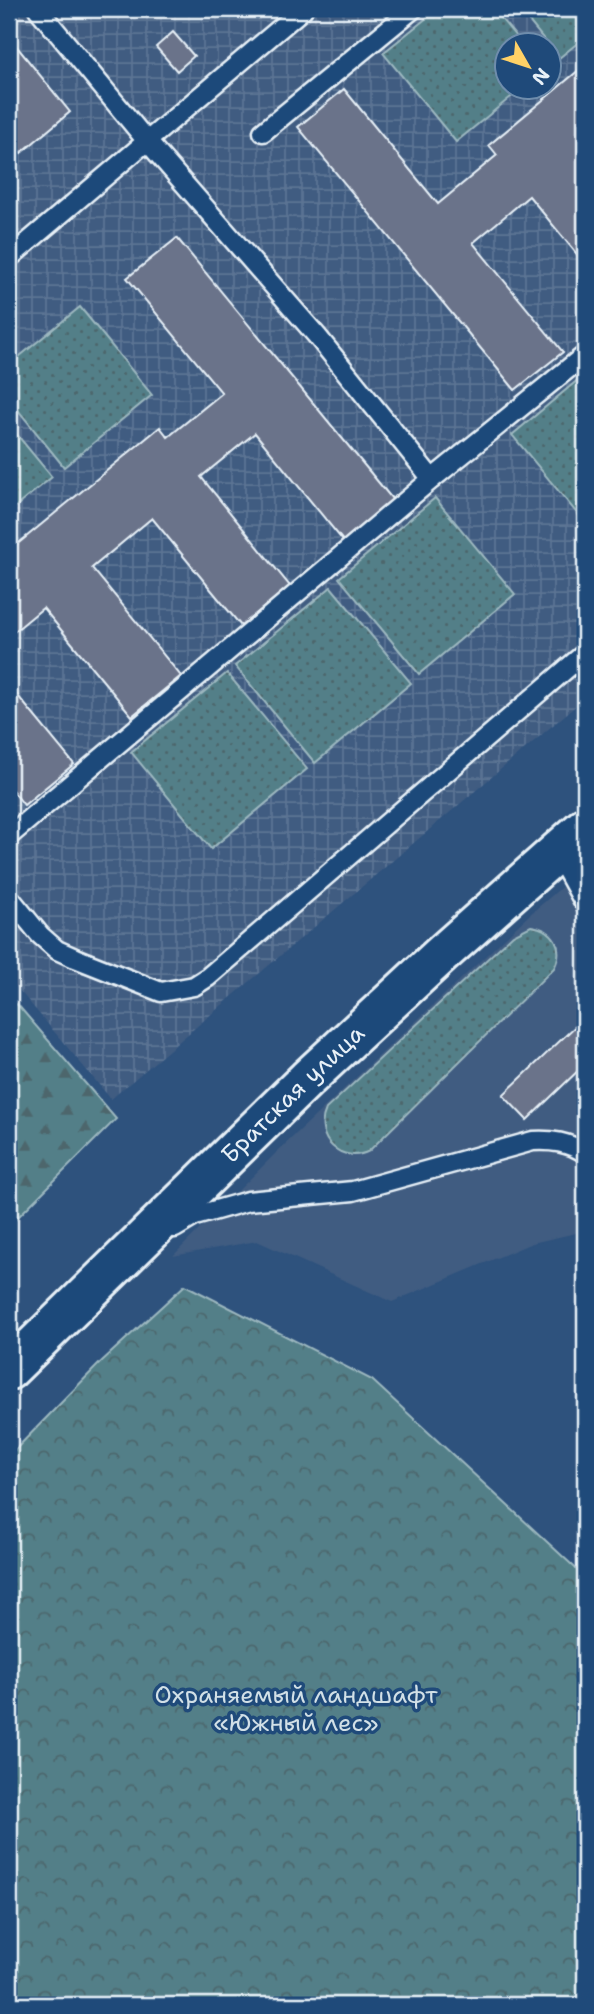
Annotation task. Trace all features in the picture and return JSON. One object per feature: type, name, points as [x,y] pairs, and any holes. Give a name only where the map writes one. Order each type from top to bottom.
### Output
[{"type":"main road","name":"Братская улица","points":[[9,1370],[307,1079],[585,827]]},
{"type":"lane","points":[[38,9],[146,140],[317,336],[432,479]]},
{"type":"lane","points":[[9,258],[303,9]]},
{"type":"lane","points":[[263,132],[413,9]]},
{"type":"lane","points":[[9,836],[432,479],[585,355]]},
{"type":"lane","points":[[9,897],[40,935],[57,950],[161,992],[194,986],[585,653]]},
{"type":"lane","points":[[557,853],[585,904]]},
{"type":"lane","points":[[68,1312],[158,1237],[195,1216],[248,1201],[353,1191],[533,1141],[566,1143],[585,1153]]},
{"type":"shaded area","points":[[9,9],[585,9],[585,698],[111,1099],[14,984],[9,986]]},
{"type":"shaded area","points":[[585,867],[585,1231],[532,1243],[392,1302],[257,1241],[173,1256],[279,1150],[528,916]]},
{"type":"green space","points":[[438,9],[493,9],[512,32],[492,32],[492,102],[505,102],[456,142],[383,53]]},
{"type":"green space","points":[[519,9],[585,9],[585,37],[562,56],[562,32],[538,32]]},
{"type":"green space","points":[[80,307],[152,395],[64,467],[9,399],[9,365]]},
{"type":"green space","points":[[585,374],[585,523],[512,435]]},
{"type":"green space","points":[[9,425],[52,477],[9,512]]},
{"type":"green space","points":[[435,498],[515,594],[419,674],[339,578]]},
{"type":"green space","points":[[331,587],[411,683],[315,763],[235,666]]},
{"type":"green space","points":[[227,673],[307,769],[211,849],[131,752]]},
{"type":"green space","points":[[531,926],[546,931],[555,940],[558,953],[554,968],[369,1151],[349,1155],[332,1146],[323,1130],[326,1109],[513,935]]},
{"type":"green space","points":[[17,1004],[116,1119],[9,1226],[9,1008]]},
{"type":"green space","name":"Охраняемый ландшафт «Южный лес»","points":[[185,1285],[372,1380],[585,1577],[585,2005],[9,2005],[9,1456],[102,1361]]},
{"type":"building","points":[[173,32],[194,56],[177,71],[156,47]]},
{"type":"building","points":[[9,37],[70,112],[21,153],[9,138]]},
{"type":"building","points":[[585,65],[585,150],[580,155],[585,162],[585,264],[529,196],[473,243],[563,352],[515,390],[298,127],[344,89],[438,204],[497,155],[489,145],[541,102],[562,102],[562,84]]},
{"type":"building","points":[[177,238],[393,500],[344,542],[255,433],[201,477],[290,586],[241,626],[152,518],[92,568],[181,676],[132,716],[43,608],[9,636],[9,551],[160,427],[168,437],[222,393],[127,278]]},
{"type":"building","points":[[9,685],[74,764],[24,805],[9,786]]},
{"type":"building","points":[[585,1017],[585,1064],[527,1120],[503,1095]]}]
